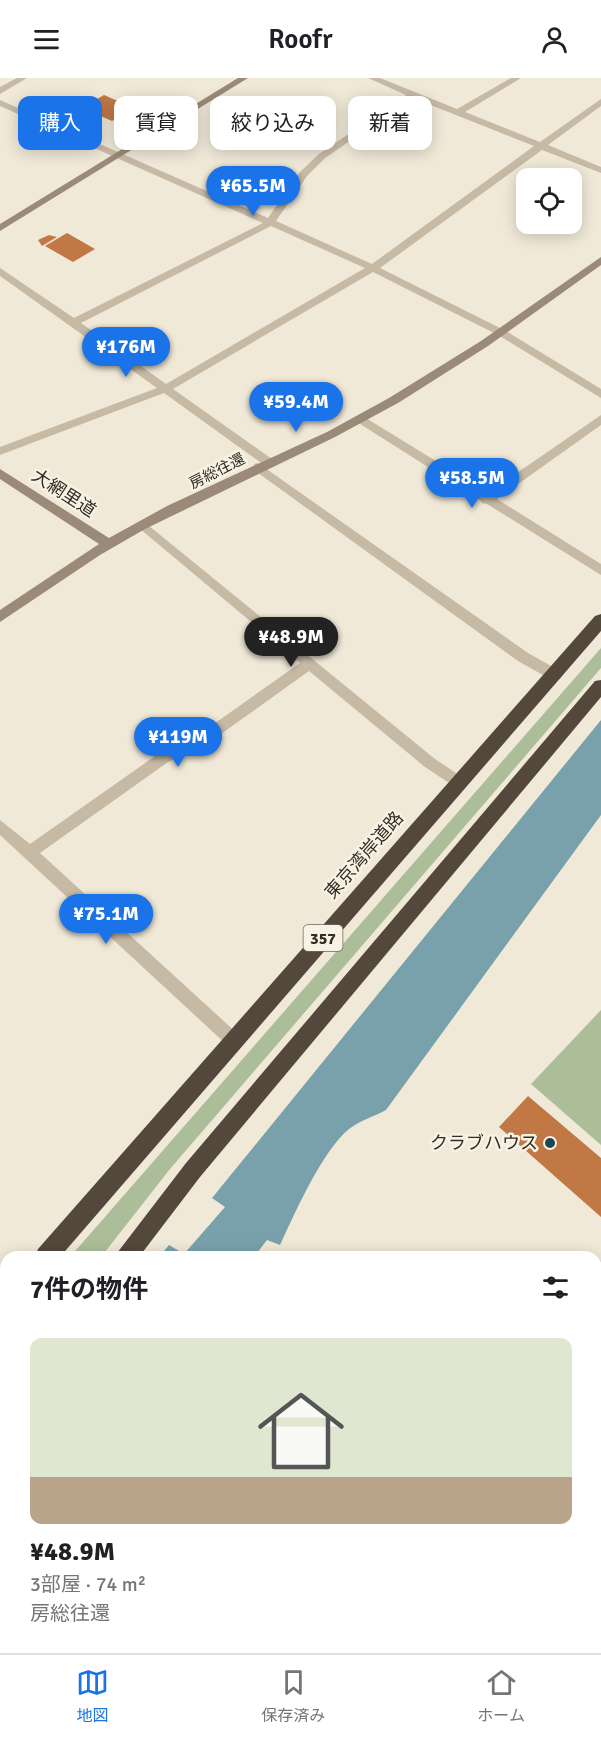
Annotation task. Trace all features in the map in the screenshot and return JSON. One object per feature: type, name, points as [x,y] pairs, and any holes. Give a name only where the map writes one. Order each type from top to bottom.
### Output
[{"type":"highway","name":"東京湾岸道路","points":[[51,1251],[601,620]]},
{"type":"highway","name":"357","points":[[130,1251],[201,1162],[601,686]]},
{"type":"street","points":[[0,91],[23,78]]},
{"type":"street","points":[[0,228],[244,78]]},
{"type":"street","points":[[372,78],[601,170]]},
{"type":"street","points":[[459,112],[517,78]]},
{"type":"street","points":[[75,322],[270,223],[303,174],[322,156],[413,94]]},
{"type":"street","points":[[0,451],[165,389],[374,268],[601,102]]},
{"type":"street","points":[[0,103],[374,268],[502,333],[601,394]]},
{"type":"street","name":"房総往還","points":[[0,617],[109,544],[143,525],[361,419],[502,333],[601,261]]},
{"type":"street","points":[[0,271],[75,322],[263,465],[523,657],[555,675]]},
{"type":"street","points":[[486,500],[601,418]]},
{"type":"street","points":[[361,419],[486,500],[601,570]]},
{"type":"street","name":"大網里道","points":[[0,473],[109,544]]},
{"type":"street","points":[[143,525],[430,763],[460,783]]},
{"type":"street","points":[[30,852],[163,758],[216,730],[310,663]]},
{"type":"street","points":[[0,826],[233,1040]]},
{"type":"green space","points":[[601,648],[601,668],[170,1169],[106,1251],[75,1251]]},
{"type":"green space","points":[[601,1010],[601,1145],[531,1084]]},
{"type":"water","points":[[601,720],[601,815],[386,1110],[349,1129],[329,1152],[310,1183],[280,1245],[267,1240],[259,1251],[187,1251],[225,1207],[212,1198]]},
{"type":"water","points":[[169,1245],[179,1251],[164,1251]]},
{"type":"building","points":[[102,96],[114,99],[114,120],[112,121],[102,117]]},
{"type":"building","points":[[67,233],[95,249],[73,262],[45,246]]},
{"type":"building","points":[[49,235],[57,237],[42,246],[38,240]]},
{"type":"building","name":"クラブハウス","points":[[528,1096],[601,1158],[601,1217],[499,1127]]},
{"type":"place","name":"クラブハウス","points":[[550,1143]]}]
